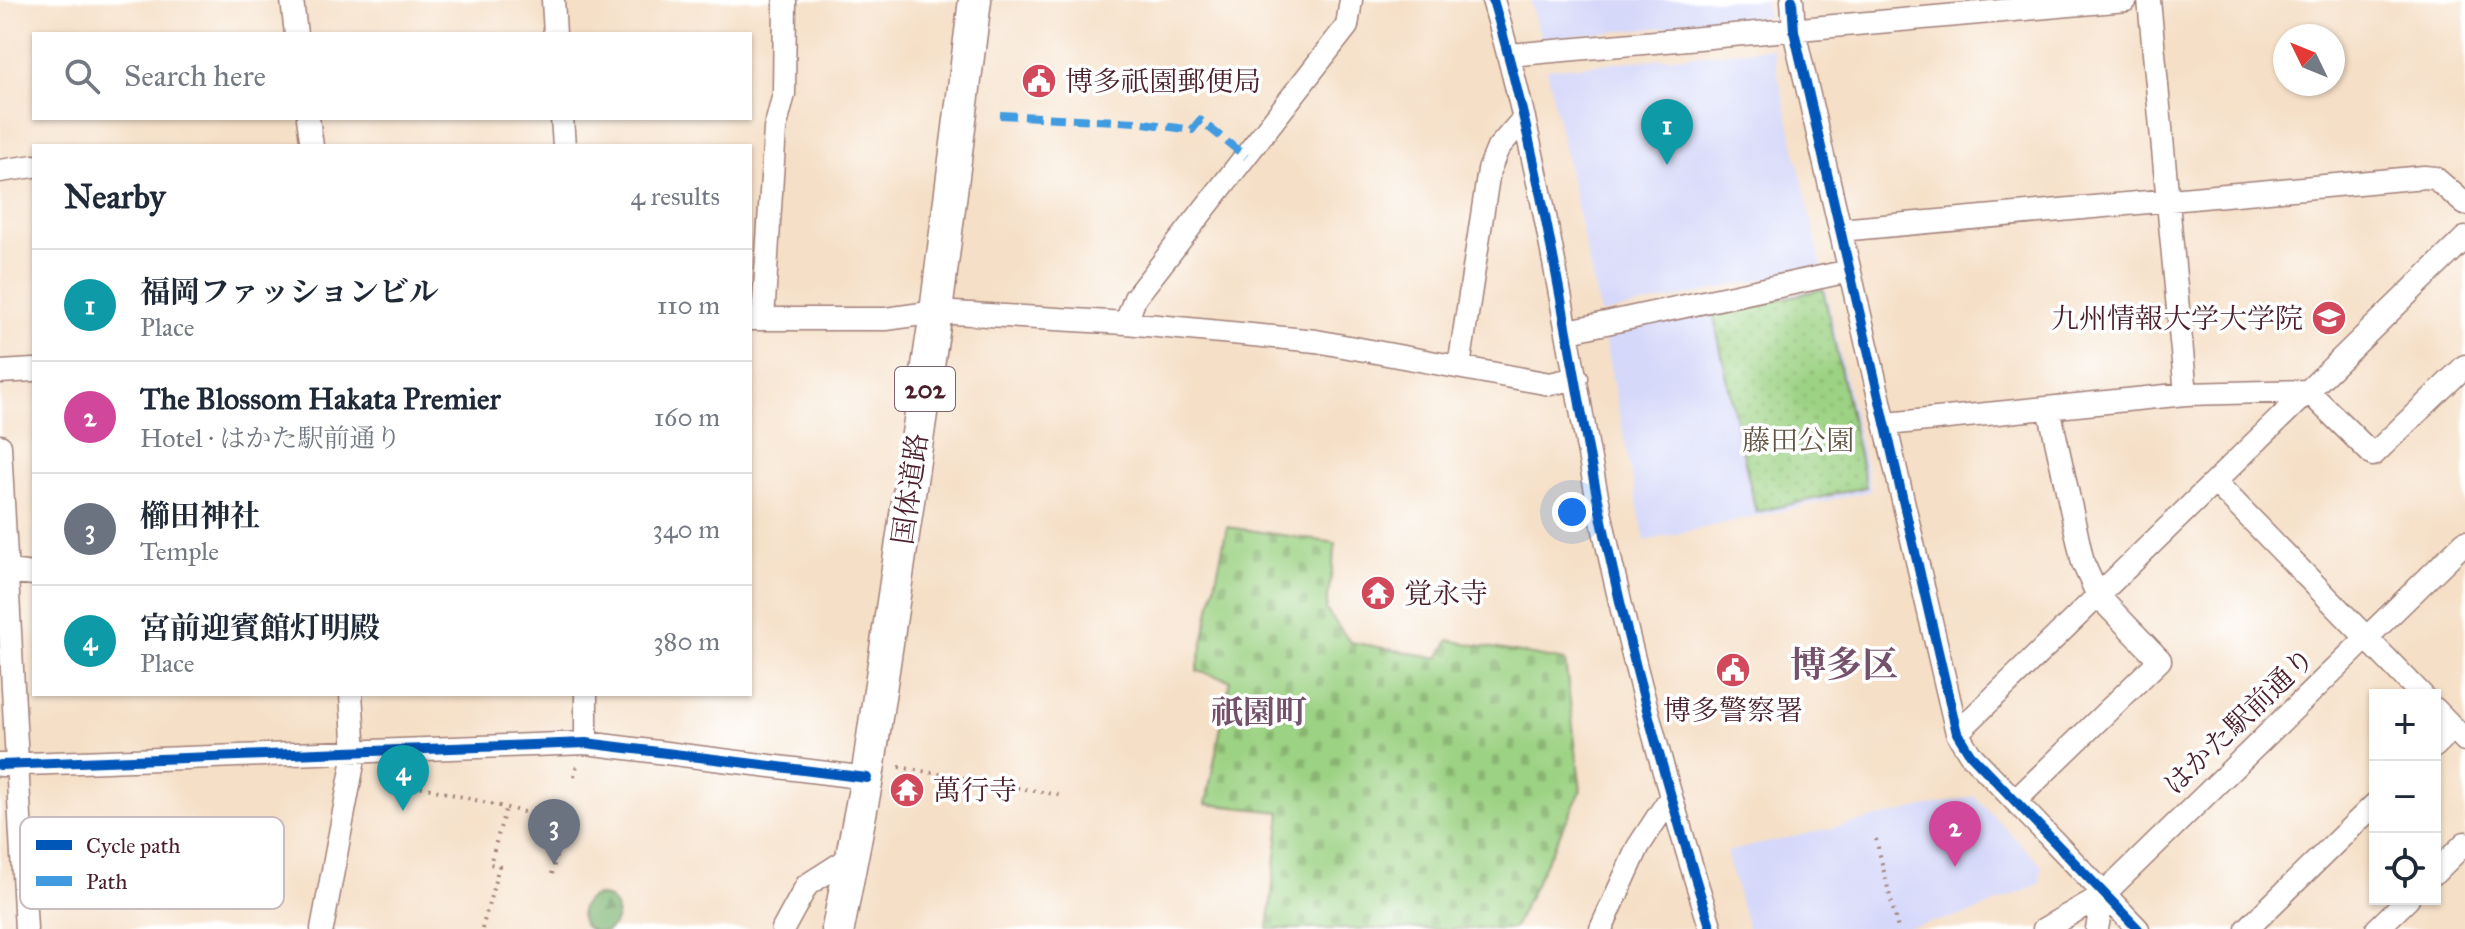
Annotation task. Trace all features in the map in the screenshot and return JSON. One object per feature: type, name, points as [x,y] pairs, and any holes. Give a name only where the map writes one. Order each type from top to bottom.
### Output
[{"type":"highway","name":"国体道路","points":[[838,929],[867,778],[936,312],[975,0]]},
{"type":"street","points":[[292,0],[296,32]]},
{"type":"street","points":[[553,0],[555,32]]},
{"type":"street","points":[[785,0],[784,94],[775,129],[756,319],[886,319],[936,312],[1126,323],[1316,341],[1550,384],[1577,378]]},
{"type":"street","points":[[1126,323],[1135,298],[1347,26],[1351,0]]},
{"type":"street","points":[[1493,0],[1524,118],[1569,331],[1609,553],[1645,712],[1711,929]]},
{"type":"street","points":[[1792,0],[1794,31],[1957,733],[1970,754],[2138,929]]},
{"type":"street","points":[[1509,55],[2126,0]]},
{"type":"street","points":[[2149,0],[2186,394]]},
{"type":"street","points":[[1459,367],[1489,170],[1498,148],[1524,118]]},
{"type":"street","points":[[305,144],[308,120]]},
{"type":"street","points":[[562,120],[564,144]]},
{"type":"street","points":[[0,171],[32,166]]},
{"type":"street","points":[[1840,230],[2424,177],[2435,178],[2465,204]]},
{"type":"street","points":[[1957,733],[2465,238]]},
{"type":"street","points":[[1569,331],[1849,271]]},
{"type":"street","points":[[1887,424],[2186,394],[2308,391],[2373,455],[2465,366]]},
{"type":"street","points":[[0,372],[32,370]]},
{"type":"street","points":[[2015,801],[2160,660],[2098,596],[2083,563],[2049,408]]},
{"type":"street","points":[[0,446],[9,764],[20,871]]},
{"type":"street","points":[[2215,482],[2416,689]]},
{"type":"street","name":"はかた駅前通り","points":[[2044,929],[2103,895],[2465,542]]},
{"type":"street","points":[[3,570],[32,574]]},
{"type":"street","points":[[322,929],[355,753],[351,696]]},
{"type":"street","points":[[582,751],[586,696]]},
{"type":"street","points":[[2441,715],[2459,734],[2441,743]]},
{"type":"street","points":[[9,764],[355,753],[582,751],[867,778]]},
{"type":"street","points":[[1601,929],[1638,847],[1670,798]]},
{"type":"street","points":[[2247,929],[2369,810]]},
{"type":"street","points":[[2441,867],[2465,843]]},
{"type":"street","points":[[783,929],[807,885],[851,857]]},
{"type":"street","points":[[2097,929],[2103,895]]},
{"type":"street","points":[[2385,926],[2403,905]]},
{"type":"street","points":[[24,909],[26,929]]},
{"type":"path","points":[[574,776],[582,751]]},
{"type":"path","points":[[899,767],[1059,795]]},
{"type":"path","points":[[382,777],[505,810],[564,822]]},
{"type":"path","points":[[552,874],[568,805]]},
{"type":"path","points":[[482,929],[499,866],[490,864],[505,810]]},
{"type":"path","points":[[1876,839],[1898,929]]},
{"type":"shaded area","points":[[1530,0],[1766,0],[1768,17],[1541,39]]},
{"type":"shaded area","points":[[1772,48],[1822,267],[1600,314],[1547,69]]},
{"type":"shaded area","points":[[1825,287],[1871,491],[1645,541],[1603,333]]},
{"type":"shaded area","points":[[1974,796],[2042,866],[2040,884],[1969,914],[1901,929],[1748,929],[1726,852]]},
{"type":"green space","name":"藤田公園","points":[[1823,289],[1866,487],[1756,512],[1713,314]]},
{"type":"green space","points":[[1227,527],[1336,543],[1326,610],[1350,642],[1439,658],[1449,640],[1565,661],[1581,791],[1513,929],[1268,929],[1281,812],[1206,804],[1230,680],[1197,671]]},
{"type":"green space","points":[[592,897],[606,897],[616,907],[616,921],[608,930],[590,930],[582,921],[582,907]]},
{"type":"marked path","points":[[1000,115],[1137,122],[1192,130],[1200,120],[1246,157]]},
{"type":"cycle path","points":[[1493,0],[1535,167],[1600,510],[1627,631],[1658,751],[1711,929]]},
{"type":"cycle path","points":[[1792,0],[1794,31],[1957,733],[1970,754],[2138,929]]},
{"type":"cycle path","points":[[0,765],[586,743],[867,778]]},
{"type":"place","name":"博多祇園郵便局","points":[[1039,81]]},
{"type":"place","name":"福岡ファッションビル","points":[[1667,165]]},
{"type":"place","name":"九州情報大学大学院","points":[[2329,318]]},
{"type":"place","name":"覚永寺","points":[[1378,593]]},
{"type":"place","name":"博多警察署","points":[[1733,670]]},
{"type":"place","name":"萬行寺","points":[[907,790]]},
{"type":"place","name":"宮前迎賓館灯明殿","points":[[403,811]]},
{"type":"place","name":"櫛田神社","points":[[554,865]]},
{"type":"place","name":"The Blossom Hakata Premier","points":[[1955,867]]},
{"type":"district","name":"博多区","points":[[1844,665]]},
{"type":"district","name":"祇園町","points":[[1259,712]]}]
